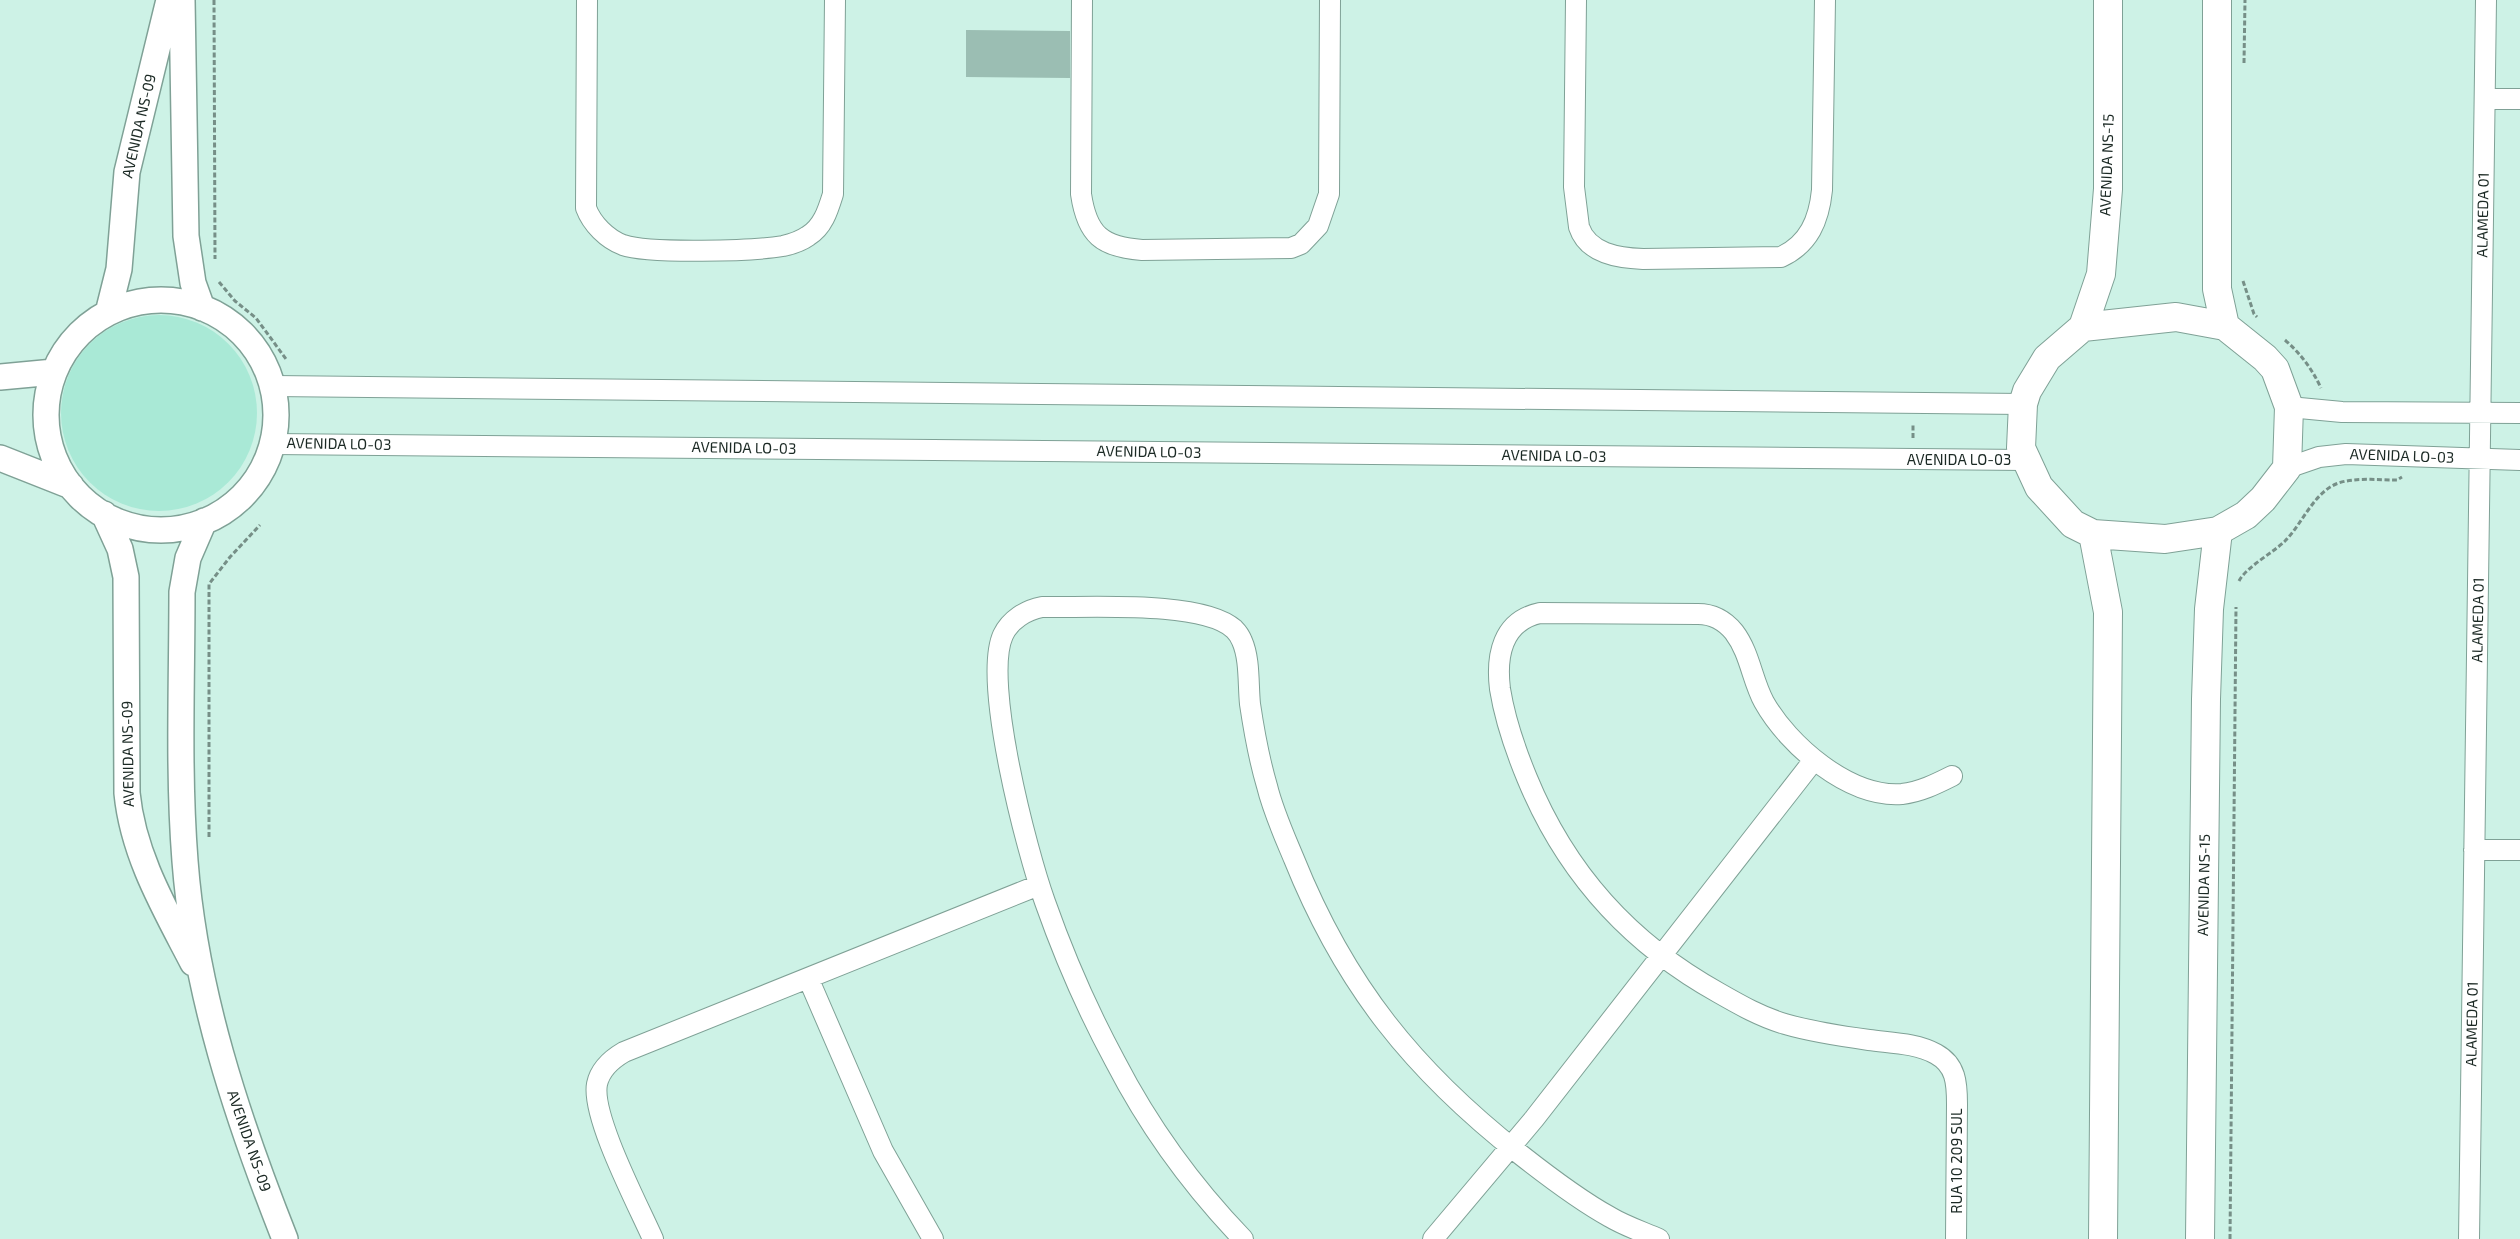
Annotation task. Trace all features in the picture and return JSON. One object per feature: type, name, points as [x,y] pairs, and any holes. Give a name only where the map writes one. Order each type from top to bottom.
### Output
[{"type":"main road","name":"AVENIDA NS-15","points":[[2083,327],[2101,274],[2108,189],[2108,0]]},
{"type":"main road","points":[[2217,0],[2217,289],[2225,326]]},
{"type":"main road","points":[[2176,317],[2225,326],[2265,358],[2275,369],[2289,407],[2286,468],[2263,499],[2246,515],[2218,531],[2165,539],[2093,534],[2073,524],[2039,487],[2021,448],[2023,404],[2034,376],[2047,358],[2083,327],[2176,317]]},
{"type":"main road","name":"AVENIDA NS-15","points":[[2200,1239],[2206,699],[2209,608],[2218,531]]},
{"type":"main road","points":[[2093,534],[2108,612],[2103,1239]]},
{"type":"street","name":"AVENIDA NS-09","points":[[108,313],[119,269],[127,172],[169,0]]},
{"type":"street","name":"AVENIDA NS-09","points":[[182,0],[186,236],[193,284],[202,308]]},
{"type":"street","points":[[587,0],[586,208],[591,218],[609,237],[630,247],[730,249],[792,243],[814,232],[826,214],[833,194],[835,0]]},
{"type":"street","points":[[1082,0],[1081,185],[1084,214],[1093,230],[1107,243],[1123,249],[1142,250],[1291,248],[1301,244],[1318,226],[1329,194],[1330,0]]},
{"type":"street","points":[[1576,0],[1574,187],[1579,227],[1582,234],[1601,252],[1625,258],[1643,259],[1781,257],[1798,247],[1809,234],[1818,215],[1822,190],[1825,0]]},
{"type":"street","name":"ALAMEDA 01","points":[[2469,1239],[2486,0]]},
{"type":"street","points":[[2485,99],[2520,99]]},
{"type":"street","points":[[160,300],[182,302],[202,308],[226,320],[247,338],[263,360],[273,386],[277,408],[273,444],[262,470],[250,488],[229,508],[204,521],[173,529],[157,530],[126,524],[104,514],[83,499],[71,486],[57,464],[48,439],[46,404],[54,372],[74,340],[86,327],[108,313],[139,302],[160,300]]},
{"type":"street","points":[[0,378],[54,372]]},
{"type":"street","points":[[273,386],[2023,404]]},
{"type":"street","points":[[2289,407],[2342,412],[2520,413]]},
{"type":"street","name":"AVENIDA LO-03","points":[[273,444],[2025,460]]},
{"type":"street","name":"AVENIDA LO-03","points":[[2286,468],[2319,457],[2346,454],[2520,460]]},
{"type":"street","points":[[0,458],[71,486]]},
{"type":"street","name":"AVENIDA NS-09","points":[[104,514],[120,549],[126,577],[127,793],[131,820],[147,869],[203,983]]},
{"type":"street","name":"AVENIDA NS-09","points":[[204,521],[188,558],[182,592],[185,861],[203,983],[239,1117],[285,1239]]},
{"type":"street","points":[[1243,1239],[1172,1154],[1115,1062],[1086,1001],[1039,885],[1015,791],[998,690],[1001,644],[1008,628],[1026,612],[1042,607],[1181,609],[1208,614],[1224,621],[1238,632],[1242,641],[1254,728],[1267,788],[1301,878],[1344,964],[1391,1032],[1457,1102],[1511,1147],[1556,1181],[1610,1217],[1659,1239]]},
{"type":"street","points":[[1661,955],[1625,926],[1595,894],[1564,852],[1542,815],[1515,747],[1504,708],[1498,667],[1499,654],[1506,636],[1515,625],[1525,618],[1547,612],[1702,614],[1717,618],[1728,624],[1737,637],[1760,694],[1771,714],[1790,739],[1814,760],[1840,776],[1862,786],[1897,794],[1926,788],[1952,776]]},
{"type":"street","points":[[1432,1239],[1511,1147],[1814,760]]},
{"type":"street","points":[[2474,850],[2520,850]]},
{"type":"street","points":[[653,1239],[601,1120],[596,1094],[599,1077],[610,1062],[624,1052],[809,980],[1039,885]]},
{"type":"street","name":"RUA 10 209 SUL","points":[[1661,955],[1705,985],[1768,1019],[1824,1034],[1916,1046],[1928,1050],[1950,1064],[1957,1083],[1956,1239]]},
{"type":"street","points":[[809,980],[883,1152],[933,1239]]},
{"type":"path","points":[[214,0],[215,261]]},
{"type":"path","points":[[2244,0],[2244,68]]},
{"type":"path","points":[[2243,271],[2242,280],[2254,314],[2259,319]]},
{"type":"path","points":[[217,276],[219,282],[235,301],[256,318],[286,359]]},
{"type":"path","points":[[2278,334],[2307,363],[2324,395]]},
{"type":"path","points":[[1913,403],[1913,460]]},
{"type":"path","points":[[2238,584],[2240,578],[2283,543],[2299,526],[2319,496],[2328,489],[2349,481],[2397,480],[2404,476],[2405,456]]},
{"type":"path","points":[[209,841],[209,584],[230,557],[260,525]]},
{"type":"path","points":[[2230,1239],[2236,599]]},
{"type":"green space","points":[[149,315],[169,315],[197,322],[214,331],[229,343],[241,358],[250,375],[257,403],[257,423],[250,451],[241,468],[229,483],[214,495],[197,504],[169,511],[149,511],[121,504],[104,495],[89,483],[77,468],[68,451],[61,423],[61,403],[68,375],[77,358],[89,343],[104,331],[121,322]]},
{"type":"building","points":[[966,30],[1070,31],[1070,78],[966,77]]}]
